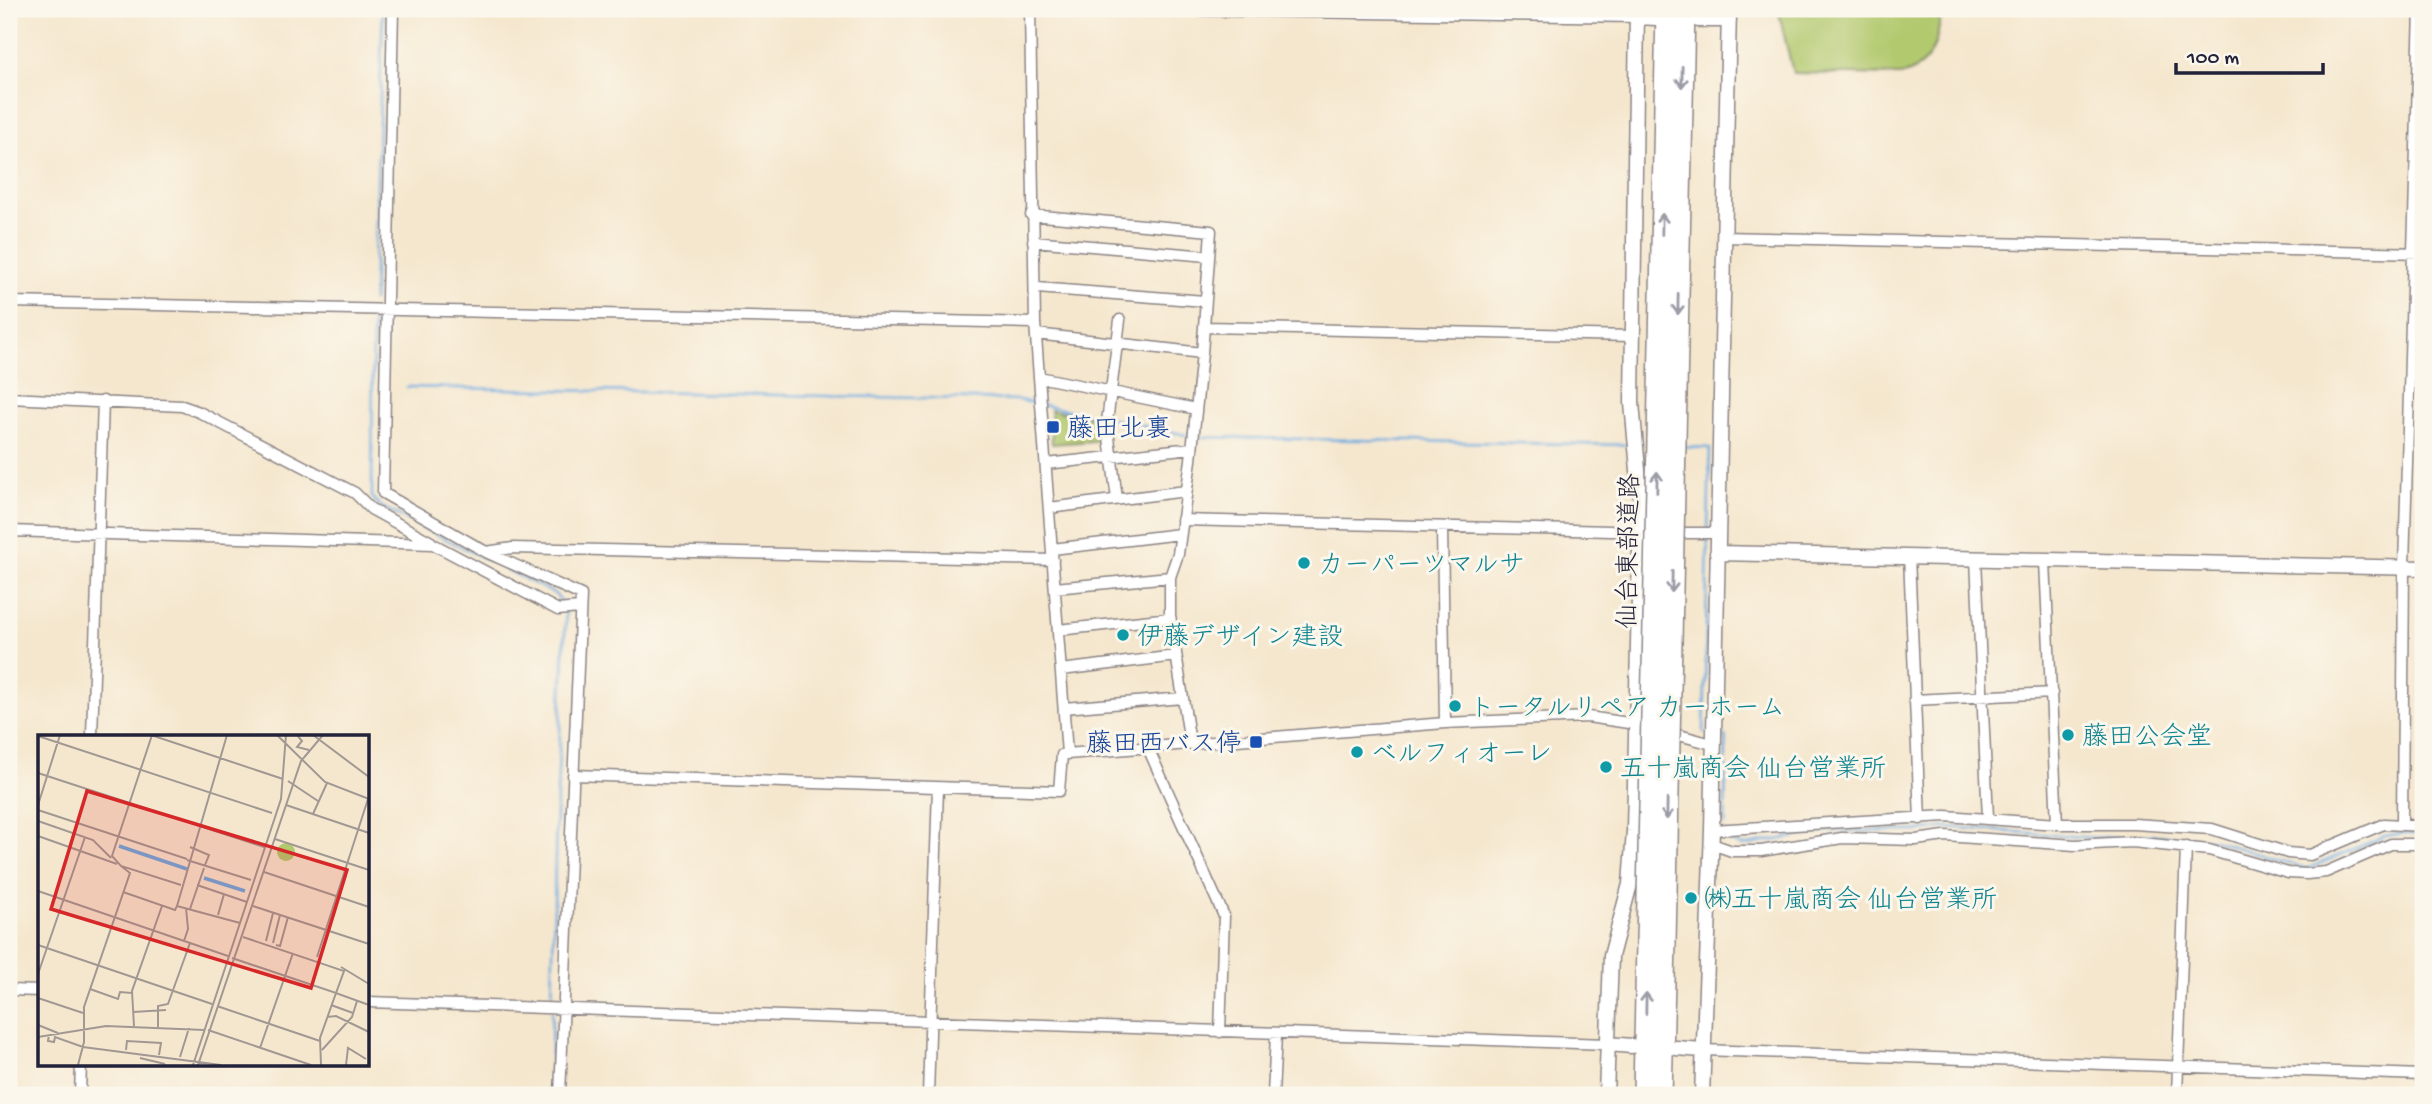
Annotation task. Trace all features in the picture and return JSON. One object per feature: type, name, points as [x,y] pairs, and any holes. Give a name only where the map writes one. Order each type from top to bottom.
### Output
[{"type":"highway","name":"仙台東部道路","points":[[1661,1095],[1656,943],[1666,440],[1662,13]]},
{"type":"highway","name":"仙台東部道路","points":[[1666,440],[1691,14]]},
{"type":"highway","name":"仙台東部道路","points":[[1644,1095],[1656,943]]},
{"type":"street","points":[[393,9],[383,493],[486,552],[581,595],[576,609],[573,775],[556,1009],[561,1095]]},
{"type":"street","points":[[1030,9],[1031,215],[1037,288],[1036,329],[1067,754]]},
{"type":"street","points":[[1099,9],[1662,13]]},
{"type":"street","points":[[2402,823],[2404,567],[2418,253],[2420,9]]},
{"type":"street","points":[[1606,1095],[1611,956],[1630,884],[1637,723],[1640,532],[1632,335],[1637,13]]},
{"type":"street","points":[[1691,14],[1729,15],[1723,237],[1710,533],[1717,553],[1712,744],[1713,835],[1702,1095]]},
{"type":"street","points":[[1031,215],[1212,231],[1193,439],[1180,534],[1170,577],[1170,618],[1190,743]]},
{"type":"street","points":[[1723,237],[2418,253]]},
{"type":"street","points":[[1033,241],[1208,256]]},
{"type":"street","points":[[1037,288],[1205,301]]},
{"type":"street","points":[[9,302],[1036,329],[1116,343],[1202,353]]},
{"type":"street","points":[[1117,499],[1107,417],[1119,320]]},
{"type":"street","points":[[1203,327],[1632,335]]},
{"type":"street","points":[[1039,377],[1196,410]]},
{"type":"street","points":[[9,397],[182,406],[216,419],[355,493],[371,509],[560,610],[576,609]]},
{"type":"street","points":[[92,735],[103,401]]},
{"type":"street","points":[[1046,464],[1112,459],[1193,439]]},
{"type":"street","points":[[1049,508],[1186,491]]},
{"type":"street","points":[[1182,520],[1710,533]]},
{"type":"street","points":[[1442,527],[1445,723]]},
{"type":"street","points":[[9,531],[433,544]]},
{"type":"street","points":[[486,552],[527,549],[1052,554],[1180,534]]},
{"type":"street","points":[[1717,553],[2423,568]]},
{"type":"street","points":[[1909,556],[1920,819]]},
{"type":"street","points":[[1976,559],[1988,818]]},
{"type":"street","points":[[2045,561],[2057,824]]},
{"type":"street","points":[[1055,588],[1170,577]]},
{"type":"street","points":[[1058,629],[1170,618]]},
{"type":"street","points":[[1061,670],[1176,656]]},
{"type":"street","points":[[1914,699],[2052,693]]},
{"type":"street","points":[[1064,708],[1183,698]]},
{"type":"street","points":[[573,775],[1059,791],[1062,755],[1067,754],[1445,723],[1588,717],[1637,723],[1712,744]]},
{"type":"street","points":[[1148,748],[1224,916],[1220,1032]]},
{"type":"street","points":[[928,1095],[938,788]]},
{"type":"street","points":[[1713,835],[1817,821],[1946,816],[2057,824],[2134,824],[2212,829],[2288,853],[2310,855],[2359,831],[2384,824],[2423,826]]},
{"type":"street","points":[[1713,835],[1732,851],[1761,851],[1842,838],[1916,840],[1945,836],[2103,846],[2132,842],[2209,850],[2288,873],[2307,874],[2326,872],[2392,844],[2423,844]]},
{"type":"street","points":[[2177,1095],[2186,847]]},
{"type":"street","points":[[9,990],[38,991]]},
{"type":"street","points":[[369,1002],[1632,1046]]},
{"type":"street","points":[[1273,1095],[1276,1035]]},
{"type":"street","points":[[1676,1048],[2423,1075]]},
{"type":"street","points":[[80,1095],[81,1066]]},
{"type":"green space","points":[[1778,9],[1941,9],[1936,41],[1927,59],[1912,71],[1901,75],[1793,73]]},
{"type":"green space","points":[[1051,410],[1101,419],[1104,440],[1052,444]]},
{"type":"waterway","points":[[373,301],[383,9]]},
{"type":"waterway","points":[[373,319],[372,497],[380,506],[555,594],[566,606]]},
{"type":"waterway","points":[[407,387],[1019,400],[1037,404]]},
{"type":"waterway","points":[[1043,405],[1105,418]]},
{"type":"waterway","points":[[1112,419],[1191,436]]},
{"type":"waterway","points":[[1198,437],[1632,445]]},
{"type":"waterway","points":[[1684,447],[1710,448],[1708,531]]},
{"type":"waterway","points":[[1704,733],[1708,537]]},
{"type":"waterway","points":[[552,1004],[556,813],[566,612]]},
{"type":"waterway","points":[[1719,735],[1726,736],[1725,825]]},
{"type":"waterway","points":[[1725,831],[1725,839],[1742,846],[1828,831],[1920,831],[1947,827],[2095,838],[2156,835],[2213,840],[2307,869],[2385,836],[2403,833],[2423,836]]},
{"type":"waterway","points":[[550,1095],[552,1011]]},
{"type":"place","name":"藤田北裏","points":[[1053,427]]},
{"type":"place","name":"カーパーツマルサ","points":[[1304,563]]},
{"type":"place","name":"伊藤デザイン建設","points":[[1123,635]]},
{"type":"place","name":"トータルリペア カーホーム","points":[[1455,706]]},
{"type":"place","name":"藤田公会堂","points":[[2068,735]]},
{"type":"place","name":"藤田西バス停","points":[[1256,742]]},
{"type":"place","name":"ベルフィオーレ","points":[[1357,752]]},
{"type":"place","name":"五十嵐商会 仙台営業所","points":[[1606,767]]},
{"type":"place","name":"㈱五十嵐商会 仙台営業所","points":[[1691,898]]}]
